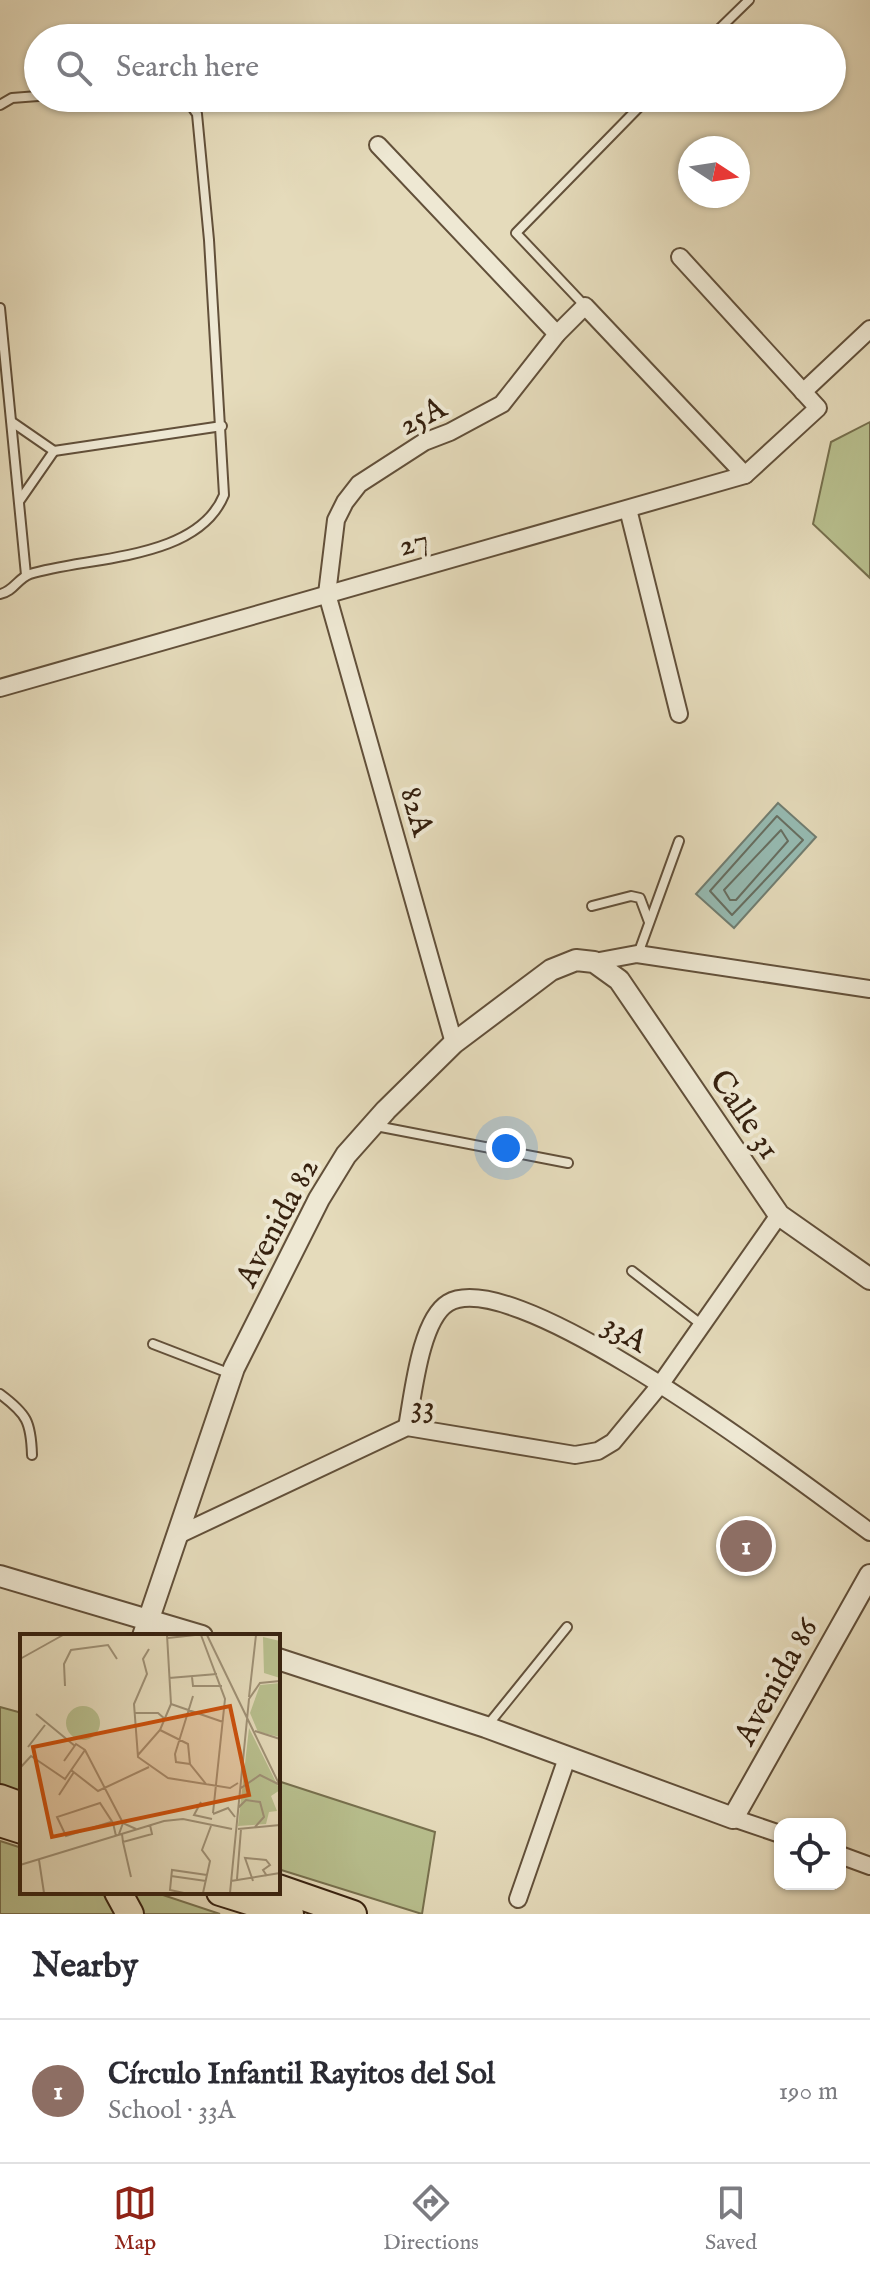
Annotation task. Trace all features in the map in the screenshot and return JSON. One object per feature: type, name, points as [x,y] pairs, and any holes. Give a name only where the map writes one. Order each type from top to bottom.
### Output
[{"type":"highway","points":[[0,1798],[20,1805]]},
{"type":"highway","points":[[0,1823],[20,1829]]},
{"type":"highway","points":[[280,1889],[353,1914]]},
{"type":"highway","points":[[119,1894],[130,1914]]},
{"type":"highway","points":[[226,1894],[290,1914]]},
{"type":"street","points":[[378,145],[557,334]]},
{"type":"street","points":[[680,257],[803,392],[870,329]]},
{"type":"street","points":[[585,306],[745,475]]},
{"type":"street","name":"25A","points":[[327,594],[336,520],[359,484],[424,442],[502,404],[557,334],[585,306]]},
{"type":"street","name":"27","points":[[0,688],[745,475],[818,408],[803,392]]},
{"type":"street","points":[[628,509],[679,714]]},
{"type":"street","name":"82A","points":[[327,594],[454,1043]]},
{"type":"street","points":[[594,962],[637,954],[870,989]]},
{"type":"street","name":"Avenida 82","points":[[146,1628],[232,1374],[319,1199],[346,1155],[454,1043],[551,970],[576,960],[594,962]]},
{"type":"street","name":"Calle 31","points":[[594,962],[619,980],[779,1215],[870,1279]]},
{"type":"street","name":"33","points":[[176,1536],[407,1427],[575,1455],[613,1442],[660,1385],[779,1215]]},
{"type":"street","name":"33A","points":[[407,1427],[425,1341],[436,1316],[446,1304],[467,1295],[548,1319],[660,1385],[870,1532]]},
{"type":"street","name":"Avenida 86","points":[[733,1818],[870,1575]]},
{"type":"street","points":[[0,1576],[146,1628],[188,1634]]},
{"type":"street","points":[[280,1660],[486,1727],[774,1832]]},
{"type":"street","points":[[518,1899],[567,1758]]},
{"type":"street","points":[[846,1857],[870,1866]]},
{"type":"lane","points":[[724,24],[749,0]]},
{"type":"lane","points":[[0,105],[12,98],[24,97]]},
{"type":"lane","points":[[0,594],[6,594],[26,575],[124,556],[189,535],[203,526],[218,509],[224,495],[222,426],[196,112]]},
{"type":"lane","points":[[585,306],[516,233],[634,112]]},
{"type":"lane","points":[[0,308],[26,575]]},
{"type":"lane","points":[[12,422],[54,451],[222,426]]},
{"type":"lane","points":[[19,501],[54,451]]},
{"type":"lane","points":[[637,954],[679,841]]},
{"type":"lane","points":[[592,906],[631,896],[640,898],[649,923]]},
{"type":"lane","points":[[372,1125],[568,1163]]},
{"type":"lane","points":[[632,1271],[702,1325]]},
{"type":"lane","points":[[153,1344],[232,1374]]},
{"type":"lane","points":[[0,1394],[18,1407],[31,1425],[32,1455]]},
{"type":"lane","points":[[486,1727],[567,1627]]},
{"type":"green space","points":[[870,422],[870,578],[813,524],[831,442]]},
{"type":"green space","points":[[0,1707],[20,1712],[20,1794],[0,1789]]},
{"type":"green space","points":[[280,1782],[435,1832],[422,1914],[280,1870]]},
{"type":"green space","points":[[0,1841],[20,1847],[20,1894],[160,1894],[220,1914],[0,1914]]},
{"type":"water","points":[[778,803],[816,837],[734,928],[696,894]]},
{"type":"place","name":"Círculo Infantil Rayitos del Sol","points":[[746,1546]]}]
